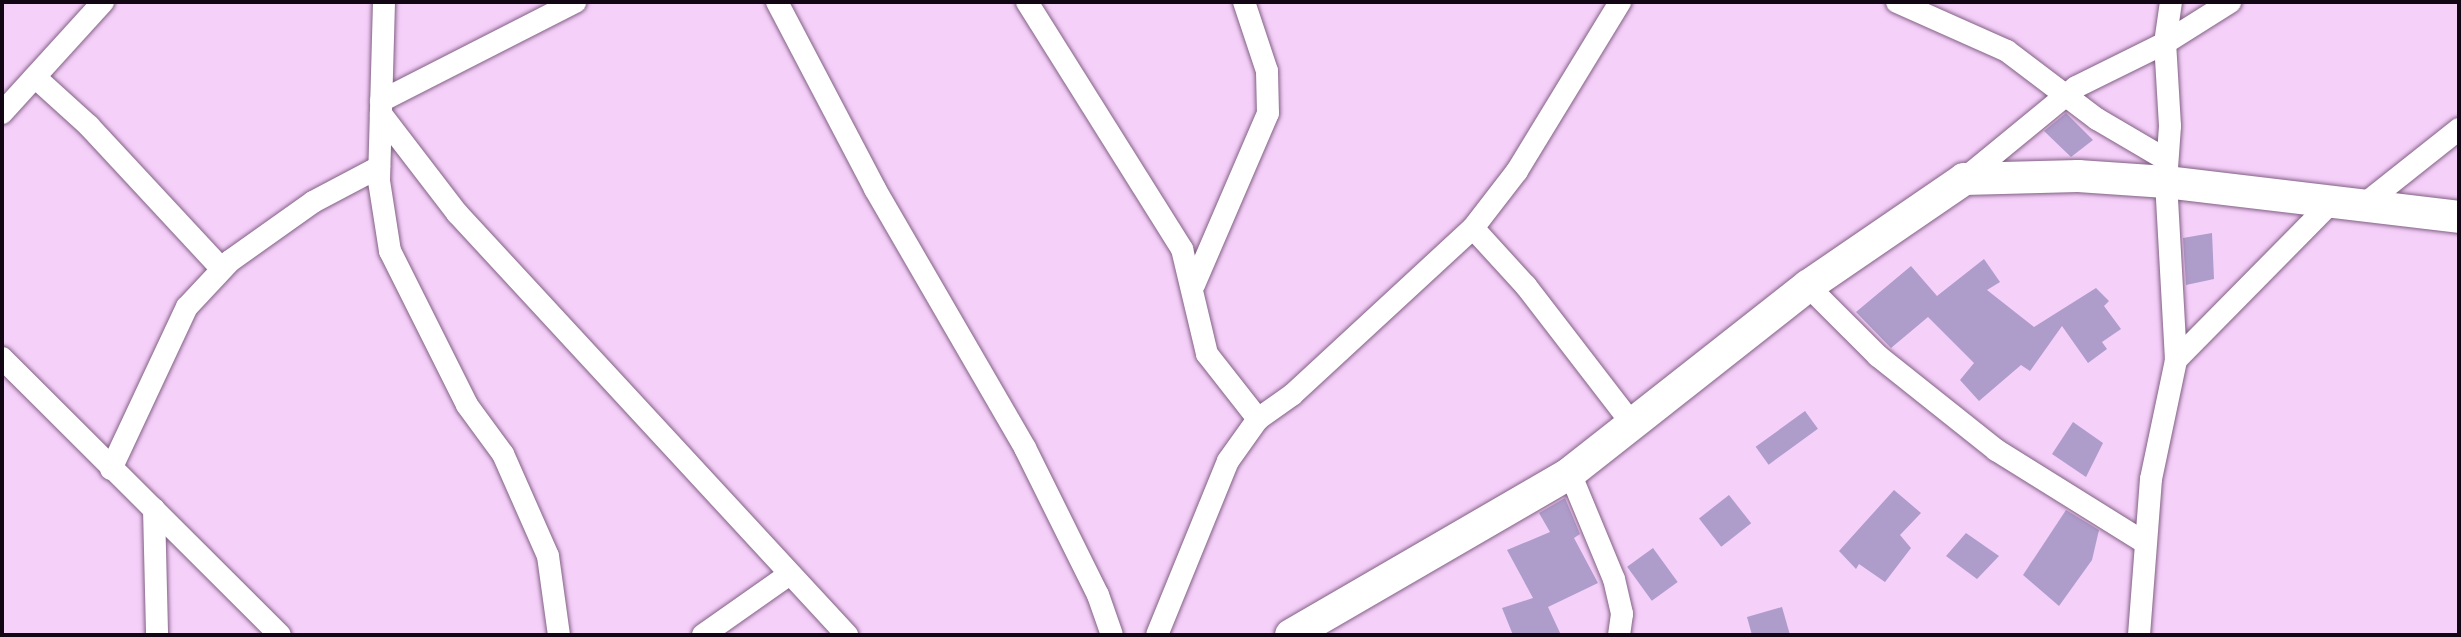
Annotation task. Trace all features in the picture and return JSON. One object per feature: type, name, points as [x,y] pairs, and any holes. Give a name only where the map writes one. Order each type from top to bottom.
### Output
[{"type":"street","points":[[384,2],[379,167],[390,251],[467,405],[503,454],[541,542],[559,635]]},
{"type":"street","points":[[381,107],[575,2]]},
{"type":"street","points":[[777,2],[875,189],[1025,448],[1098,595],[1112,635]]},
{"type":"street","points":[[1027,2],[1182,249],[1193,287],[1195,316],[1207,354],[1258,419]]},
{"type":"street","points":[[1193,287],[1268,113],[1267,71],[1244,2]]},
{"type":"street","points":[[1157,635],[1228,461],[1258,419],[1292,395],[1473,228],[1517,171],[1620,2]]},
{"type":"street","points":[[1897,2],[2007,51],[2166,171]]},
{"type":"street","points":[[2139,635],[2151,479],[2176,360],[2166,171],[2165,43],[2171,2]]},
{"type":"street","points":[[1291,635],[1570,473],[1630,421],[1808,286],[1964,179],[2065,97],[2117,64],[2165,43],[2230,2]]},
{"type":"street","points":[[2,113],[96,5]]},
{"type":"street","points":[[35,77],[89,126],[222,269]]},
{"type":"street","points":[[381,107],[457,213],[787,576],[847,635]]},
{"type":"street","points":[[2176,360],[2347,203],[2459,129]]},
{"type":"street","points":[[111,469],[187,307],[222,269],[313,202],[379,167]]},
{"type":"street","points":[[1964,179],[2166,171],[2347,203],[2459,217]]},
{"type":"street","points":[[1473,228],[1526,286],[1630,421]]},
{"type":"street","points":[[1808,286],[1878,356],[1996,450],[2144,542]]},
{"type":"street","points":[[2,358],[280,635]]},
{"type":"street","points":[[1570,473],[1614,579],[1622,614],[1619,635]]},
{"type":"street","points":[[154,509],[157,635]]},
{"type":"street","points":[[703,635],[787,576]]},
{"type":"building","points":[[2066,113],[2093,140],[2071,157],[2044,131]]},
{"type":"building","points":[[2212,233],[2214,279],[2186,285],[2183,238]]},
{"type":"building","points":[[1984,259],[2000,282],[1987,290],[2034,327],[2096,288],[2109,301],[2104,306],[2121,329],[2102,342],[2107,349],[2088,363],[2062,326],[2030,371],[2021,365],[1979,401],[1960,380],[1974,363],[1928,317],[1891,348],[1856,312],[1911,266],[1937,296]]},
{"type":"building","points":[[1805,411],[1818,429],[1769,465],[1756,447]]},
{"type":"building","points":[[2073,422],[2103,443],[2086,477],[2052,454]]},
{"type":"building","points":[[1894,490],[1921,513],[1900,535],[1911,548],[1885,582],[1859,564],[1856,569],[1839,551]]},
{"type":"building","points":[[1729,495],[1751,523],[1721,547],[1699,518]]},
{"type":"building","points":[[1565,498],[1580,534],[1574,538],[1598,583],[1548,607],[1561,635],[1513,635],[1502,608],[1533,598],[1507,550],[1550,532],[1539,513]]},
{"type":"building","points":[[2066,510],[2099,530],[2092,560],[2059,606],[2023,575]]},
{"type":"building","points":[[1966,533],[1999,556],[1977,579],[1946,556]]},
{"type":"building","points":[[1653,548],[1678,582],[1652,601],[1627,567]]},
{"type":"building","points":[[1782,607],[1790,635],[1752,635],[1747,617]]}]
